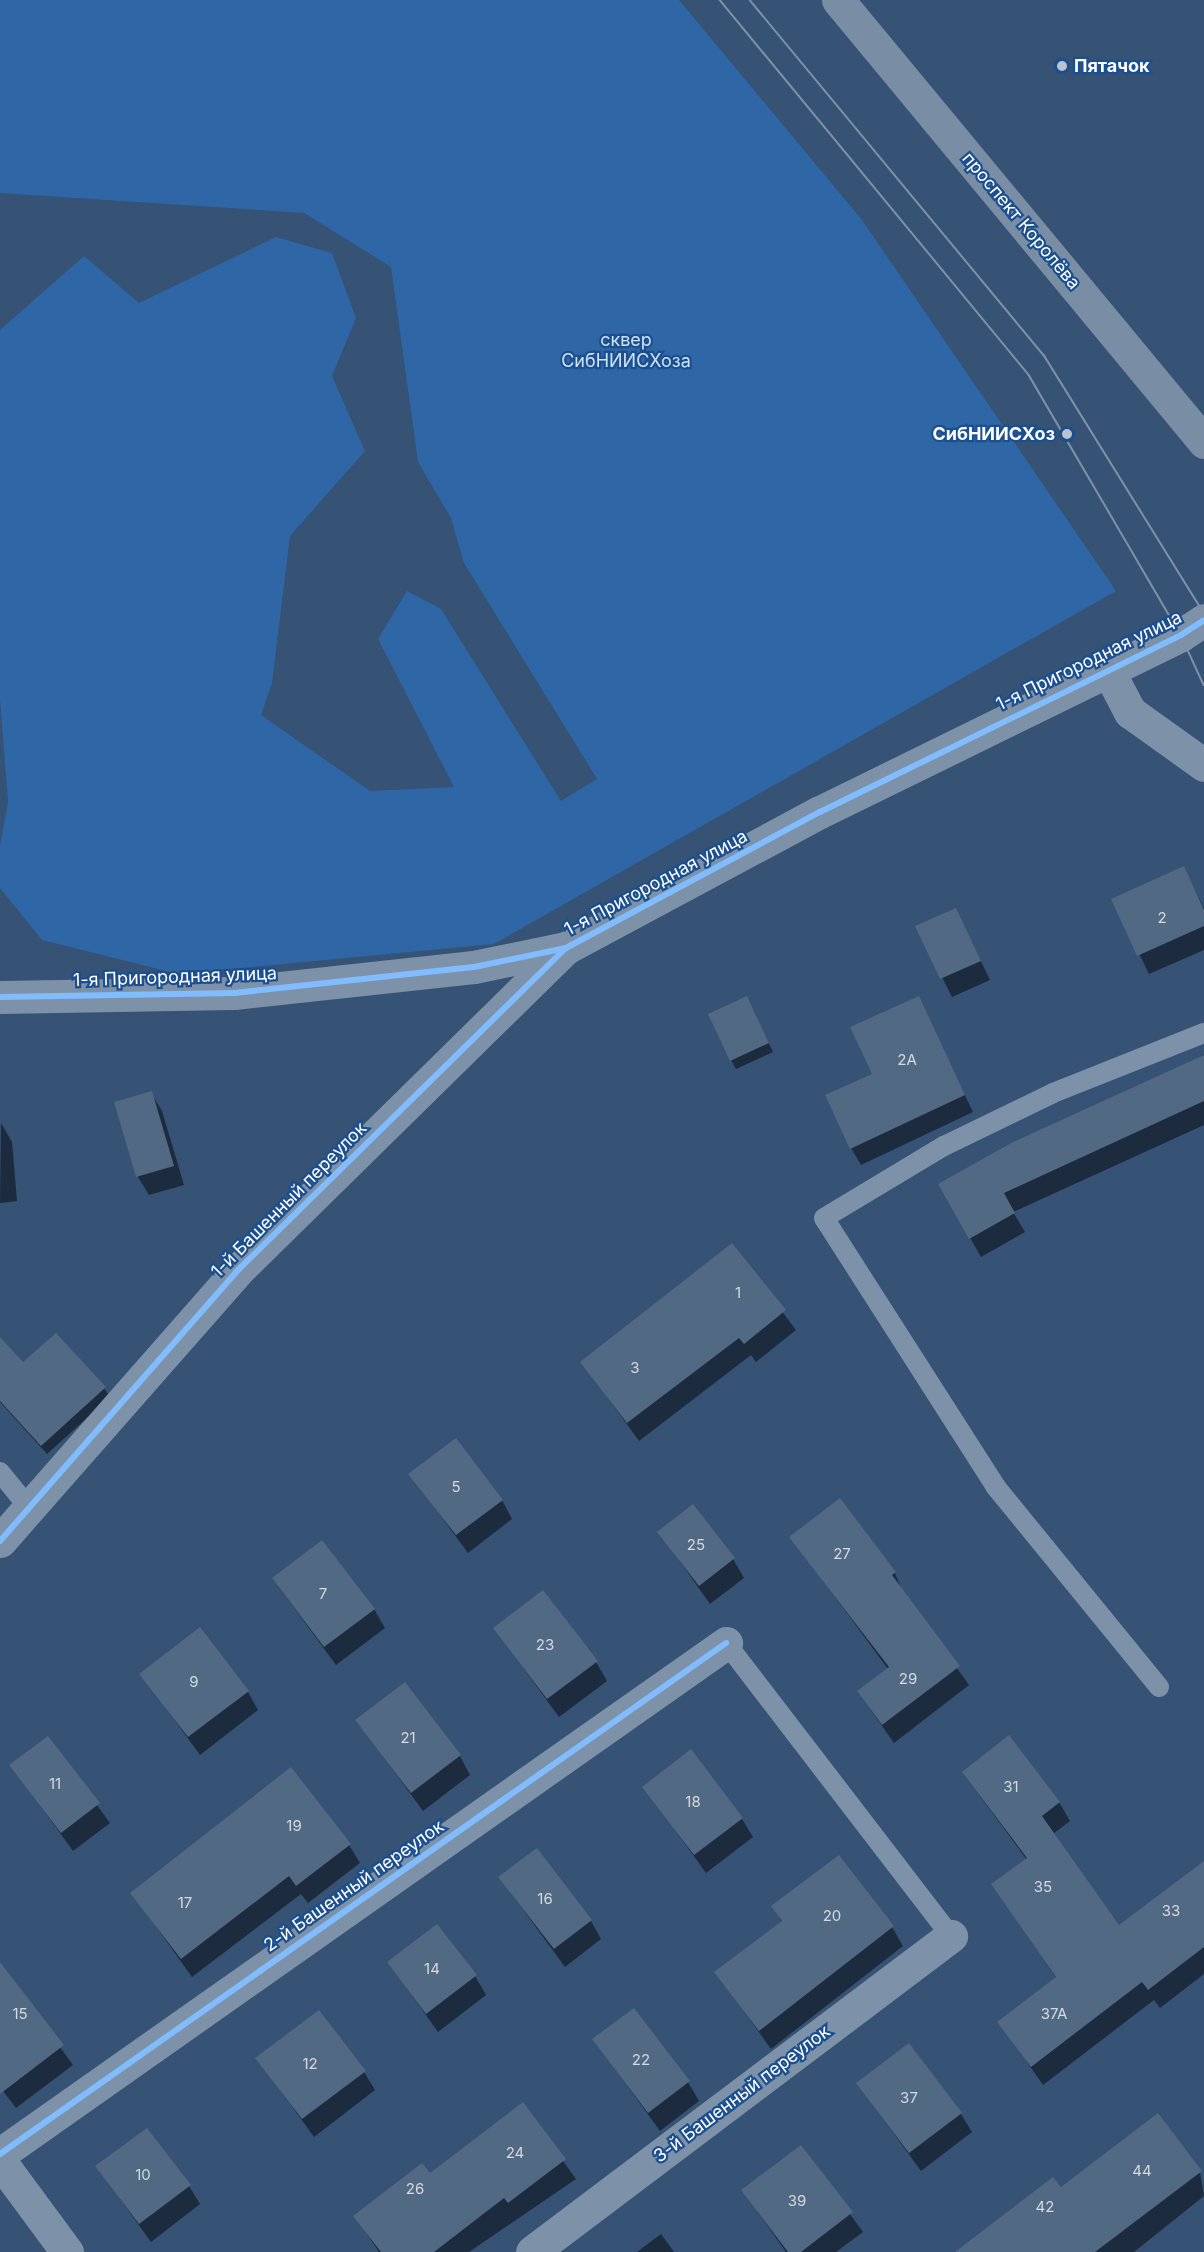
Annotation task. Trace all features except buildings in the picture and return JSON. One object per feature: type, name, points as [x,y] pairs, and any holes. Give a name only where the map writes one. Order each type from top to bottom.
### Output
[{"type":"main road","name":"проспект Королёва","points":[[838,0],[1204,442]]},
{"type":"street","name":"1-я Пригородная улица","points":[[0,997],[234,993],[474,967],[566,948],[820,812],[1107,668],[1181,635],[1204,620]]},
{"type":"street","points":[[1107,668],[1130,712],[1204,765]]},
{"type":"street","name":"1-й Башенный переулок","points":[[0,1541],[236,1272],[566,948]]},
{"type":"street","name":"2-й Башенный переулок","points":[[0,2154],[726,1643]]},
{"type":"street","name":"3-й Башенный переулок","points":[[532,2252],[951,1936]]},
{"type":"street","points":[[0,2161],[67,2252]]},
{"type":"lane","points":[[1158,1687],[996,1488],[824,1218],[944,1146],[1053,1093],[1204,1033]]},
{"type":"lane","points":[[0,1472],[30,1509]]},
{"type":"lane","points":[[726,1643],[951,1936]]},
{"type":"green space","name":"сквер СибНИИСХоза","points":[[0,0],[679,0],[862,220],[1116,591],[494,944],[178,974],[42,940],[0,888],[0,846],[8,802],[0,700],[0,330],[84,256],[139,303],[276,237],[332,253],[356,318],[332,376],[365,451],[290,536],[272,683],[261,715],[370,791],[454,787],[378,639],[407,591],[441,609],[561,801],[597,779],[464,563],[451,518],[418,462],[391,267],[304,213],[0,193]]},
{"type":"tram line","points":[[720,0],[1029,375],[1181,635],[1204,685]]},
{"type":"tram line","points":[[750,0],[1044,355],[1204,613]]},
{"type":"cycle path","points":[[0,997],[234,993],[474,967],[566,948],[820,812],[1181,635],[1204,620]]},
{"type":"cycle path","points":[[0,1541],[236,1272],[565,949]]},
{"type":"cycle path","points":[[0,2154],[726,1643]]},
{"type":"place","name":"Пятачок","points":[[1062,66]]},
{"type":"place","name":"СибНИИСХоз","points":[[1067,434]]}]
